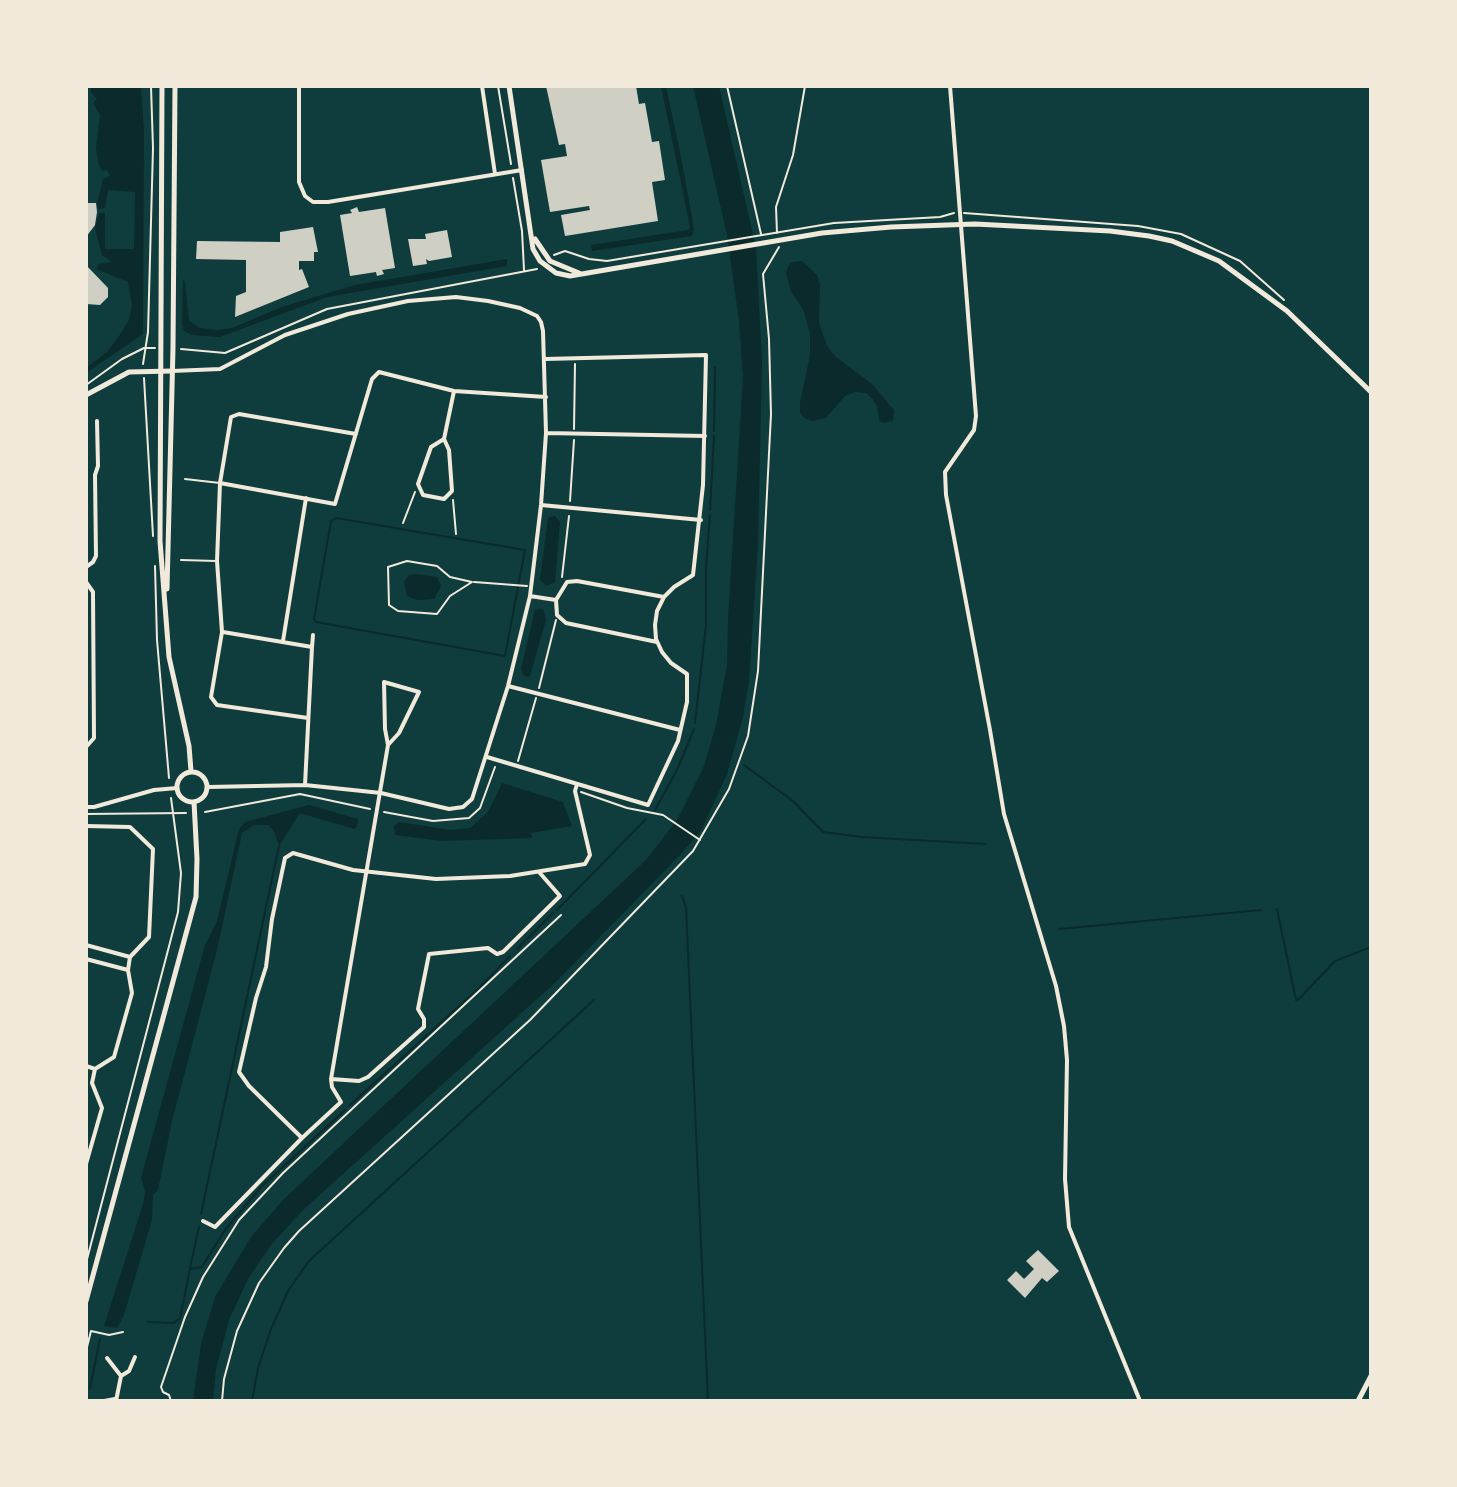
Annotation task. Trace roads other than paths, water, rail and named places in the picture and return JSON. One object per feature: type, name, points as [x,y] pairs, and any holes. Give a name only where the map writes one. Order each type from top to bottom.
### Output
[{"type":"main road","points":[[162,86],[160,541],[169,657],[189,746],[191,771]]},
{"type":"main road","points":[[165,617],[173,348],[175,86]]},
{"type":"main road","points":[[509,86],[533,249],[547,268],[580,273],[857,229],[959,224],[1110,231],[1172,241],[1219,261],[1287,311],[1371,392]]},
{"type":"main road","points":[[86,395],[121,374],[143,370],[172,371]]},
{"type":"main road","points":[[191,771],[203,775],[208,787],[204,797],[194,802],[183,799],[177,788],[182,775],[191,771]]},
{"type":"main road","points":[[86,1301],[196,897],[194,802]]},
{"type":"main road","points":[[1358,1401],[1371,1376]]},
{"type":"street","points":[[299,86],[300,187],[313,202],[522,170]]},
{"type":"street","points":[[482,86],[495,174]]},
{"type":"street","points":[[950,86],[976,416],[974,430],[945,472],[946,495],[1004,814],[1056,986],[1064,1026],[1067,1060],[1065,1179],[1069,1227],[1140,1401]]},
{"type":"street","points":[[172,371],[220,369],[285,335],[348,314],[395,303],[462,297],[520,308],[537,316],[541,322],[545,359],[546,433],[530,596],[508,686],[472,799],[463,807],[449,809],[381,793],[305,785],[208,787]]},
{"type":"street","points":[[487,757],[576,787],[648,805],[680,730],[689,679],[666,658],[657,642],[655,618],[664,597],[693,575],[701,520],[706,355],[545,359]]},
{"type":"street","points":[[220,483],[335,504],[372,379],[377,373],[454,391],[546,397]]},
{"type":"street","points":[[444,439],[431,447],[418,484],[423,495],[444,499],[452,491],[449,450],[444,439],[454,391]]},
{"type":"street","points":[[308,718],[217,705],[211,697],[222,632],[217,561],[220,483],[231,417],[239,414],[356,434]]},
{"type":"street","points":[[86,567],[96,556],[97,421]]},
{"type":"street","points":[[546,433],[705,436]]},
{"type":"street","points":[[86,483],[95,483]]},
{"type":"street","points":[[283,641],[306,498]]},
{"type":"street","points":[[541,505],[701,520]]},
{"type":"street","points":[[657,642],[566,623],[557,615],[556,600],[567,582],[577,581],[664,597]]},
{"type":"street","points":[[86,582],[93,592],[94,738],[86,747]]},
{"type":"street","points":[[530,596],[556,600]]},
{"type":"street","points":[[222,632],[312,647]]},
{"type":"street","points":[[305,785],[313,635]]},
{"type":"street","points":[[203,1221],[215,1227],[341,1102],[331,1079],[388,745],[384,682],[419,692],[399,733],[388,745]]},
{"type":"street","points":[[508,686],[680,730]]},
{"type":"street","points":[[302,1138],[249,1086],[239,1072],[266,967],[285,858],[293,853],[368,872],[436,879],[487,878],[585,864],[589,860],[576,787]]},
{"type":"street","points":[[86,807],[154,790],[177,788]]},
{"type":"street","points":[[86,826],[130,827],[153,849],[149,937],[130,957],[128,970],[132,993],[114,1057],[95,1069],[89,1082],[102,1108],[86,1164]]},
{"type":"street","points":[[331,1079],[359,1081],[368,1077],[424,1027],[424,1019],[418,1009],[429,954],[488,948],[497,954],[503,952],[560,896],[539,872]]},
{"type":"street","points":[[86,945],[130,957]]},
{"type":"street","points":[[86,959],[128,970]]},
{"type":"street","points":[[86,1066],[95,1069]]},
{"type":"street","points":[[104,1401],[115,1400],[121,1376],[129,1371],[135,1357]]},
{"type":"street","points":[[107,1358],[121,1376]]},
{"type":"lane","points":[[185,479],[220,483]]},
{"type":"lane","points":[[181,560],[217,561]]},
{"type":"water","points":[[91,86],[141,86],[144,132],[143,334],[86,373],[86,368],[108,351],[119,336],[129,320],[132,305],[128,282],[96,269],[99,264],[112,262],[102,255],[99,244],[95,228],[99,213],[105,213],[105,249],[134,249],[135,192],[108,190],[105,208],[99,209],[97,204],[103,179],[110,176],[107,170],[102,171],[98,163],[96,147],[100,115],[93,103],[97,99],[91,92]]},
{"type":"water","points":[[661,86],[666,86],[682,162],[694,229],[692,236],[592,251],[591,245],[688,230],[690,227]]},
{"type":"water","points":[[693,86],[719,86],[756,248],[762,361],[758,545],[749,681],[743,717],[727,774],[701,831],[678,857],[557,981],[303,1210],[271,1245],[248,1279],[229,1320],[216,1369],[213,1401],[193,1401],[201,1344],[215,1297],[251,1237],[284,1199],[646,860],[677,820],[704,766],[716,725],[727,665],[743,377],[727,235]]},
{"type":"water","points":[[507,259],[507,266],[327,297],[220,337],[192,335],[184,331],[182,324],[183,280],[189,321],[200,328],[217,330],[232,328],[282,307],[355,285]]},
{"type":"water","points":[[802,261],[817,275],[820,284],[819,323],[827,346],[836,357],[872,384],[894,410],[893,421],[883,423],[879,420],[877,406],[866,393],[855,392],[845,396],[826,418],[812,421],[800,412],[810,355],[810,333],[803,309],[791,292],[786,273],[792,262]]},
{"type":"water","points":[[555,516],[560,522],[555,582],[547,586],[540,580],[548,518]]},
{"type":"water","points":[[409,575],[437,577],[441,586],[434,599],[417,600],[407,596],[404,582]]},
{"type":"water","points":[[543,609],[546,620],[530,676],[527,677],[521,669],[535,610]]},
{"type":"water","points":[[502,783],[563,802],[572,826],[531,833],[532,838],[442,841],[395,835],[394,826],[399,822],[450,830],[470,828],[488,812]]},
{"type":"water","points":[[309,805],[358,819],[357,827],[354,829],[300,813],[279,846],[274,831],[268,825],[254,825],[242,833],[217,950],[172,1121],[158,1190],[153,1195],[152,1220],[124,1315],[117,1328],[104,1326],[144,1201],[141,1178],[205,945],[217,921],[239,829],[245,822]]},
{"type":"waterway","points":[[714,431],[715,367]]},
{"type":"waterway","points":[[710,510],[714,436]]},
{"type":"waterway","points":[[695,723],[706,625],[710,515]]},
{"type":"waterway","points":[[336,518],[525,550],[505,656],[316,622],[314,619],[331,521],[336,518]]},
{"type":"waterway","points":[[655,810],[677,770],[694,729]]},
{"type":"waterway","points":[[744,765],[793,801],[823,832],[986,844]]},
{"type":"waterway","points":[[557,910],[646,819]]},
{"type":"waterway","points":[[201,1214],[279,846]]},
{"type":"waterway","points":[[682,896],[686,907],[708,1401]]},
{"type":"waterway","points":[[1277,909],[1296,1000],[1335,961],[1371,947]]},
{"type":"waterway","points":[[1059,929],[1261,910]]},
{"type":"waterway","points":[[517,949],[553,913]]},
{"type":"waterway","points":[[350,1105],[510,956]]},
{"type":"waterway","points":[[252,1401],[258,1368],[271,1329],[288,1291],[309,1261],[594,1000]]},
{"type":"waterway","points":[[148,1322],[174,1323],[180,1318],[190,1269],[202,1267],[225,1230],[261,1187],[345,1110]]},
{"type":"waterway","points":[[190,1268],[199,1227]]},
{"type":"waterway","points":[[90,1388],[100,1339]]}]
